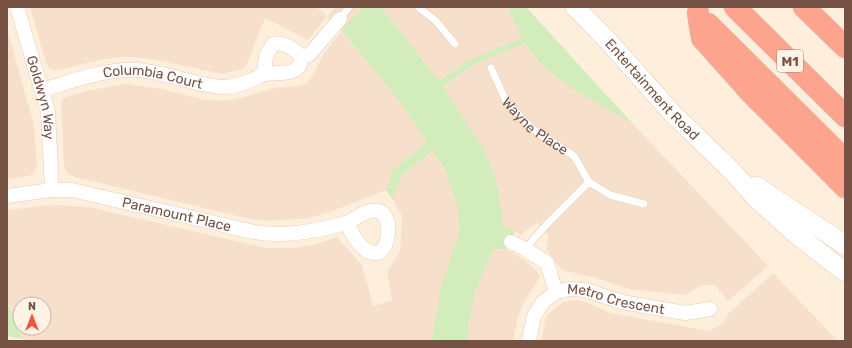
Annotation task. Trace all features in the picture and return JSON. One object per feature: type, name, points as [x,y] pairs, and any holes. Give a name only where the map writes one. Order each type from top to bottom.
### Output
[{"type":"highway","name":"M1","points":[[735,7],[845,116]]},
{"type":"highway","points":[[804,7],[845,47]]},
{"type":"highway","points":[[695,10],[744,62],[845,160]]},
{"type":"highway","points":[[695,10],[702,38],[706,43],[751,93],[845,187]]},
{"type":"street","name":"Goldwyn Way","points":[[17,7],[48,112],[52,190]]},
{"type":"street","name":"Entertainment Road","points":[[574,7],[610,43],[673,114],[731,170],[779,220],[817,252],[845,272]]},
{"type":"street","name":"Columbia Court","points":[[42,90],[103,72],[125,70],[149,71],[224,87],[240,85],[264,74],[291,72],[296,70],[300,64],[301,56],[309,55],[340,19]]},
{"type":"street","points":[[264,74],[266,56],[274,44],[281,44],[289,47],[301,56]]},
{"type":"street","name":"Entertainment Road","points":[[731,170],[845,245]]},
{"type":"street","name":"Paramount Place","points":[[7,196],[52,190],[72,190],[259,232],[278,234],[302,233],[347,223]]},
{"type":"street","points":[[511,242],[525,249],[547,264],[556,292]]},
{"type":"street","name":"Metro Crescent","points":[[529,341],[534,316],[543,302],[556,292],[570,289],[584,290],[622,302],[685,313],[710,309]]},
{"type":"lane","points":[[340,19],[349,7]]},
{"type":"lane","points":[[418,7],[436,21],[455,44]]},
{"type":"lane","name":"Wayne Place","points":[[490,68],[506,101],[531,128],[574,156],[589,182]]},
{"type":"lane","points":[[525,249],[546,224],[589,182],[610,195],[644,204]]},
{"type":"shaded area","points":[[30,7],[316,7],[327,16],[308,40],[265,18],[247,64],[243,69],[223,74],[146,58],[125,57],[104,59],[54,71],[49,68],[46,63]]},
{"type":"shaded area","points":[[335,7],[363,7],[342,32],[403,106],[427,142],[393,170],[386,190],[330,212],[308,218],[269,221],[246,218],[75,177],[68,174],[64,165],[61,104],[63,98],[90,90],[126,84],[161,89],[205,100],[222,101],[241,98],[278,87],[293,87],[307,83],[315,72],[324,53],[342,31],[327,16]]},
{"type":"shaded area","points":[[381,7],[507,7],[522,38],[469,60],[439,81]]},
{"type":"shaded area","points":[[7,29],[34,125],[37,166],[33,174],[7,179]]},
{"type":"shaded area","points":[[525,42],[531,53],[554,76],[633,124],[768,266],[728,301],[715,285],[701,285],[686,295],[629,289],[596,278],[562,270],[546,249],[549,236],[537,222],[521,235],[504,226],[497,183],[443,88],[473,65]]},
{"type":"shaded area","points":[[432,151],[444,167],[458,208],[459,236],[440,290],[432,341],[37,341],[22,339],[21,336],[52,336],[52,296],[12,296],[12,316],[7,304],[7,210],[51,205],[89,207],[266,248],[292,248],[314,245],[337,237],[362,265],[373,306],[392,301],[387,272],[400,251],[402,216],[393,200],[401,176]]},
{"type":"shaded area","points":[[493,249],[506,249],[525,260],[536,270],[540,277],[522,306],[513,341],[466,341],[475,292]]},
{"type":"shaded area","points":[[773,273],[838,341],[541,341],[546,316],[563,302],[576,300],[586,302],[610,313],[710,331],[726,321],[727,315]]},
{"type":"green space","points":[[363,7],[381,7],[439,81],[469,60],[522,38],[507,7],[526,7],[633,124],[573,89],[545,67],[534,56],[525,43],[473,65],[443,87],[484,149],[497,183],[504,226],[515,232],[506,249],[493,249],[475,292],[466,341],[432,341],[440,290],[459,235],[458,208],[444,167],[432,151],[401,176],[393,200],[386,190],[393,170],[427,142],[403,106],[342,31]]},
{"type":"green space","points":[[7,304],[12,316],[12,336],[21,336],[22,339],[7,336]]}]
